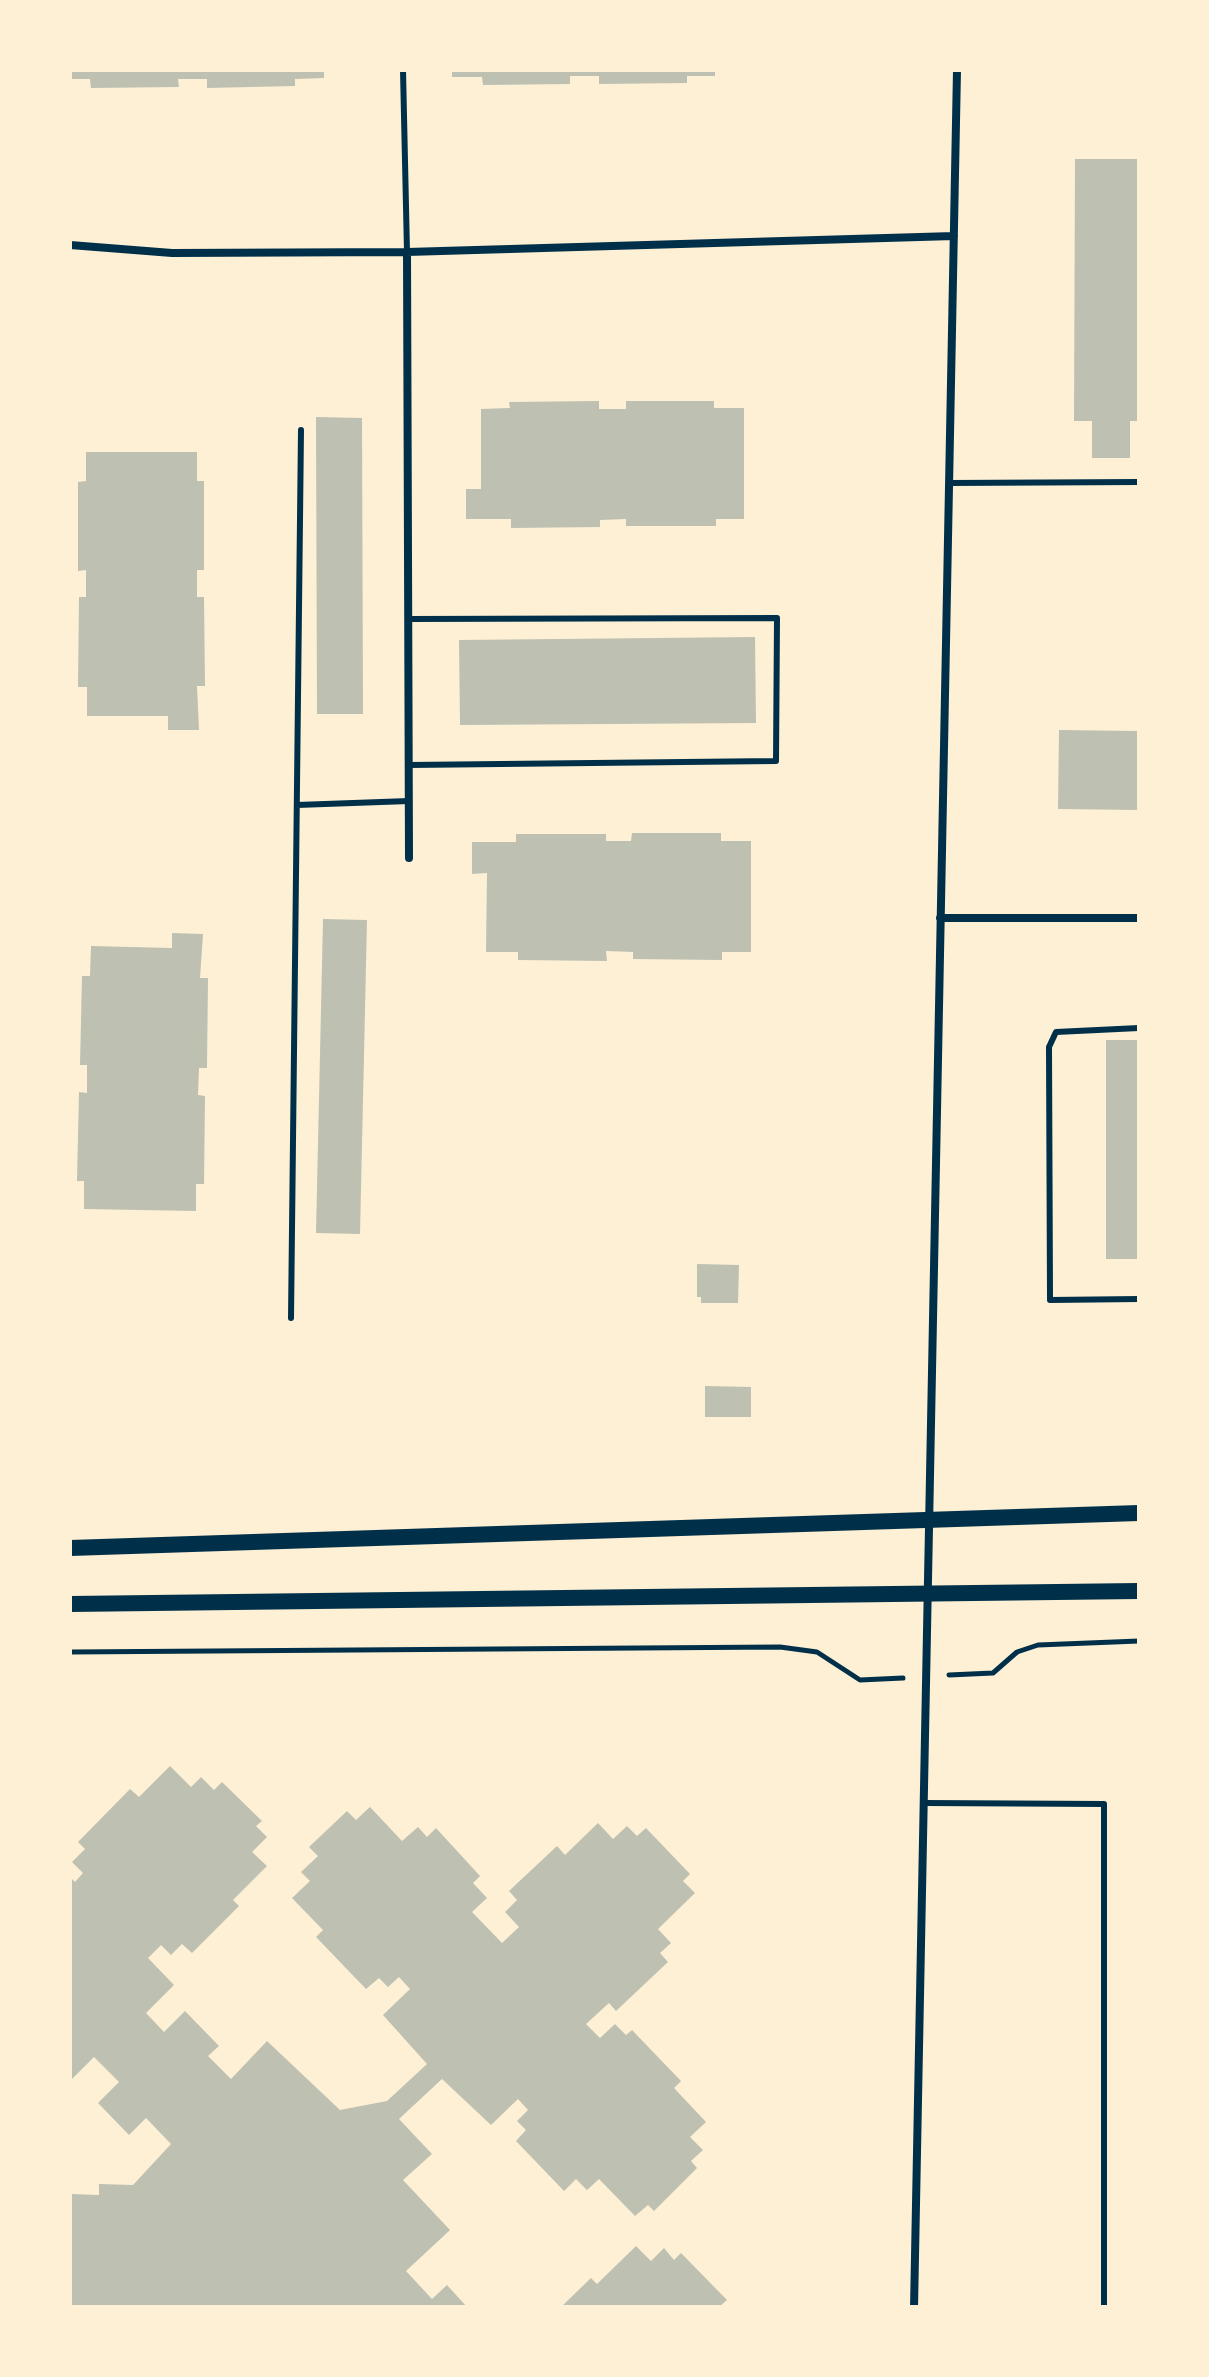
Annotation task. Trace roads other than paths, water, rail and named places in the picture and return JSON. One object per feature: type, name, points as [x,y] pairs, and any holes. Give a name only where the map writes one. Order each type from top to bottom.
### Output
[{"type":"main road","points":[[70,1548],[1139,1513]]},
{"type":"main road","points":[[70,1604],[1139,1591]]},
{"type":"street","points":[[914,2307],[957,70]]},
{"type":"street","points":[[70,245],[172,253],[407,252],[954,236]]},
{"type":"street","points":[[407,252],[409,858]]},
{"type":"street","points":[[940,918],[1139,918]]},
{"type":"lane","points":[[403,70],[407,252]]},
{"type":"lane","points":[[291,1318],[301,430]]},
{"type":"lane","points":[[949,483],[1139,482]]},
{"type":"lane","points":[[408,619],[777,618],[776,761],[409,765]]},
{"type":"lane","points":[[297,805],[409,801]]},
{"type":"lane","points":[[1139,1028],[1056,1032],[1049,1047],[1049,1079],[1050,1300],[1139,1299]]},
{"type":"lane","points":[[924,1803],[1104,1804],[1104,2307]]}]
